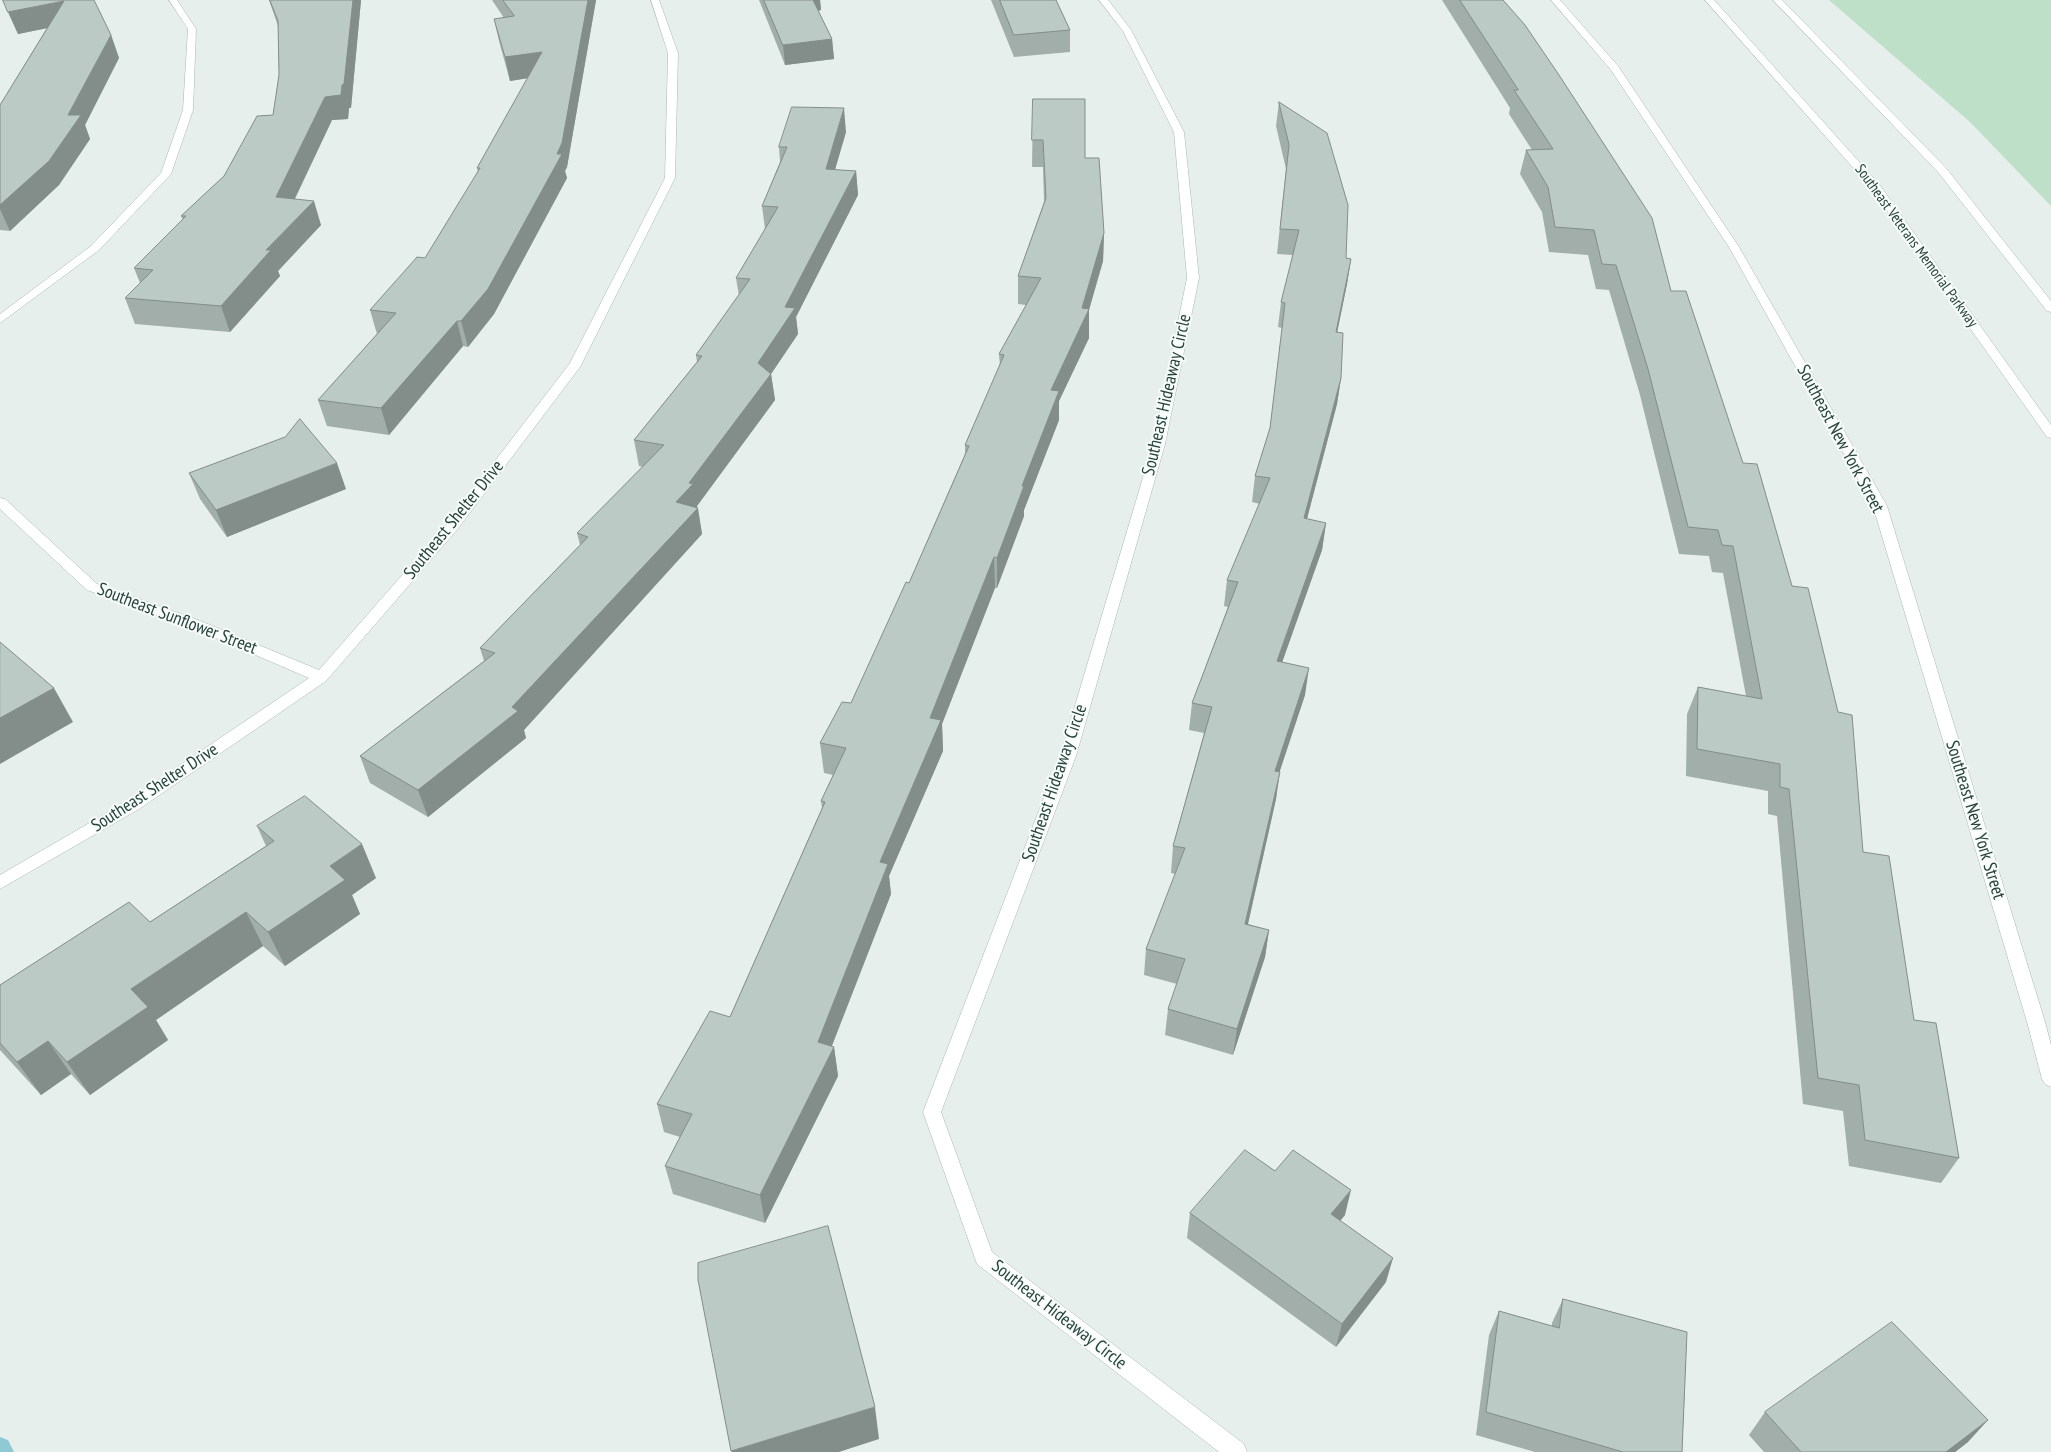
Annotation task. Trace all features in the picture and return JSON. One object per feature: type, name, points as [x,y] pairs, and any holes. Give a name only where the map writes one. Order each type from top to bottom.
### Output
[{"type":"street","points":[[0,320],[95,248],[166,174],[188,110],[192,29],[173,0]]},
{"type":"street","name":"Southeast Shelter Drive","points":[[0,883],[133,806],[321,677],[451,528],[576,364],[670,178],[673,53],[655,0]]},
{"type":"street","name":"Southeast Hideaway Circle","points":[[1103,0],[1127,30],[1179,132],[1193,278],[1159,444],[1068,756],[932,1112],[984,1258],[1236,1452]]},
{"type":"street","name":"Southeast New York Street","points":[[1555,0],[1615,68],[1734,246],[1880,506],[2036,1022],[2051,1079]]},
{"type":"street","name":"Southeast Veterans Memorial Parkway","points":[[1709,0],[1875,186],[2051,434]]},
{"type":"street","points":[[1777,0],[1942,170],[2051,309]]},
{"type":"street","name":"Southeast Sunflower Street","points":[[0,502],[92,587],[193,624],[321,677]]},
{"type":"green space","points":[[1829,0],[2051,0],[2051,206],[1970,122]]},
{"type":"building","points":[[3,0],[94,0],[111,35],[68,115],[81,115],[49,161],[0,205],[0,105],[64,1],[8,12]]},
{"type":"building","points":[[270,0],[353,0],[344,84],[342,85],[341,95],[325,97],[276,197],[314,201],[266,250],[271,250],[221,306],[125,298],[153,270],[134,268],[186,216],[181,216],[224,176],[257,116],[273,115],[279,75],[278,21]]},
{"type":"building","points":[[503,0],[588,0],[562,143],[557,154],[562,154],[488,289],[461,321],[457,321],[381,408],[318,400],[396,313],[370,310],[417,257],[425,258],[480,168],[477,168],[542,52],[505,57],[494,19],[514,16]]},
{"type":"building","points":[[764,0],[813,0],[832,39],[783,45]]},
{"type":"building","points":[[1000,0],[1056,0],[1070,30],[1014,35]]},
{"type":"building","points":[[1460,0],[1503,0],[1525,25],[1652,218],[1671,291],[1686,291],[1743,463],[1757,464],[1792,586],[1808,588],[1838,712],[1852,715],[1863,852],[1889,856],[1914,1020],[1936,1023],[1959,1158],[1865,1140],[1859,1085],[1818,1078],[1789,789],[1780,787],[1780,764],[1697,749],[1698,687],[1762,699],[1733,546],[1722,545],[1718,530],[1688,527],[1648,369],[1616,265],[1602,264],[1594,230],[1555,227],[1548,187],[1526,150],[1553,149],[1514,90],[1518,90]]},
{"type":"building","points":[[1033,99],[1085,99],[1085,158],[1099,158],[1104,233],[1082,308],[1089,309],[1051,390],[1059,391],[1022,486],[1024,486],[997,558],[994,557],[930,718],[941,720],[880,862],[888,864],[818,1042],[834,1047],[760,1195],[665,1166],[692,1114],[657,1104],[710,1011],[730,1017],[825,802],[821,801],[846,748],[820,743],[842,702],[851,703],[906,582],[909,583],[969,446],[965,445],[1004,355],[999,354],[1041,278],[1018,276],[1046,198],[1043,140],[1032,140]]},
{"type":"building","points":[[1279,102],[1327,133],[1348,205],[1346,258],[1351,259],[1336,332],[1343,333],[1341,378],[1304,518],[1326,523],[1277,661],[1309,668],[1275,771],[1280,772],[1245,924],[1269,930],[1237,1029],[1168,1009],[1185,959],[1146,949],[1185,848],[1173,846],[1212,707],[1192,703],[1238,582],[1227,580],[1270,478],[1255,476],[1270,428],[1285,303],[1281,302],[1299,230],[1280,229],[1289,145]]},
{"type":"building","points":[[792,107],[844,108],[826,169],[856,171],[785,307],[795,308],[758,363],[771,374],[689,483],[693,484],[676,502],[698,508],[512,707],[518,711],[418,790],[360,756],[495,653],[480,648],[588,537],[577,533],[664,445],[634,440],[702,356],[696,355],[750,279],[736,278],[778,207],[762,206],[787,147],[779,147]]},
{"type":"building","points":[[300,419],[337,463],[216,510],[189,473],[285,437]]},
{"type":"building","points":[[0,642],[54,688],[0,718]]},
{"type":"building","points":[[305,796],[362,844],[330,866],[345,880],[268,932],[246,912],[131,989],[148,1007],[67,1062],[48,1041],[17,1062],[0,1043],[0,985],[129,902],[150,922],[274,841],[257,826]]},
{"type":"building","points":[[1245,1150],[1275,1171],[1293,1150],[1351,1190],[1331,1214],[1393,1258],[1342,1324],[1190,1213]]},
{"type":"building","points":[[828,1226],[875,1407],[731,1451],[698,1280],[698,1263]]},
{"type":"building","points":[[1563,1299],[1687,1332],[1682,1452],[1623,1452],[1486,1412],[1499,1311],[1559,1328]]},
{"type":"building","points":[[1892,1322],[1988,1420],[1946,1452],[1801,1452],[1765,1412]]},
{"type":"waterway","points":[[0,1448],[3,1452]]}]
